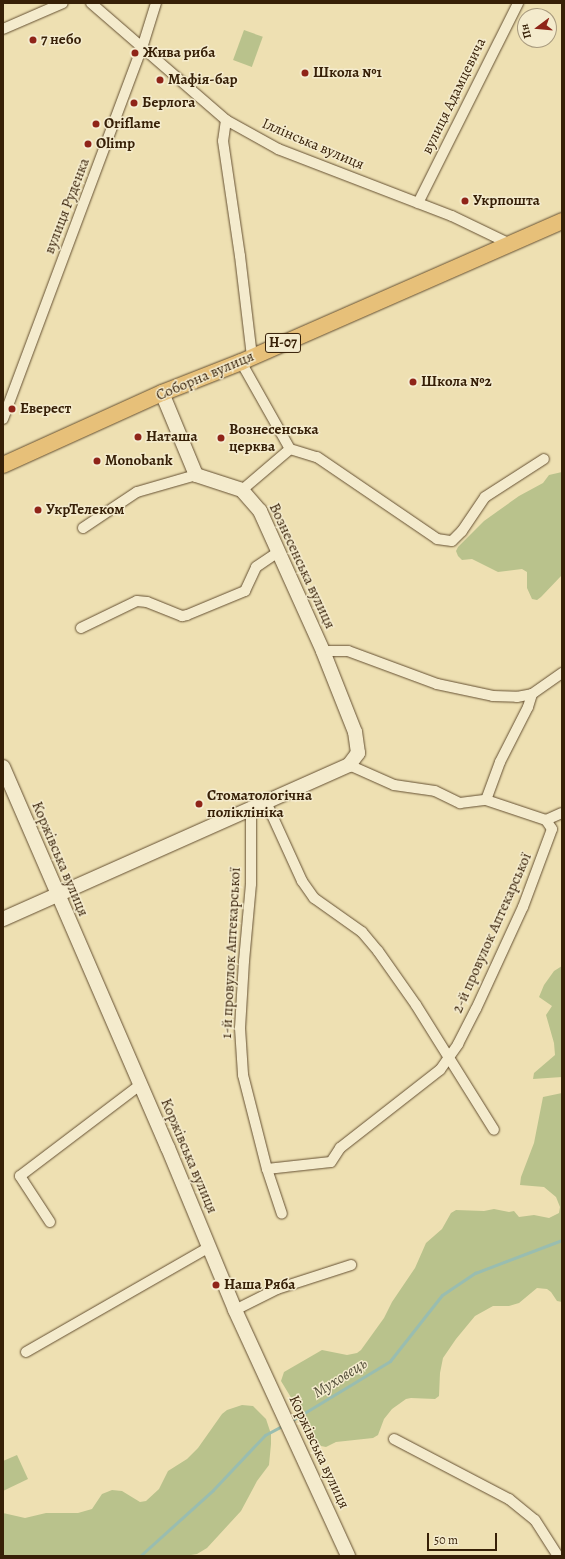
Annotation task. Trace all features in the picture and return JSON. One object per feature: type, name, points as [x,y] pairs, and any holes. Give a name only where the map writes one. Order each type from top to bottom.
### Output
[{"type":"main road","name":"Соборна вулиця","points":[[3,465],[162,393],[246,359],[562,221]]},
{"type":"street","points":[[3,29],[63,3]]},
{"type":"street","name":"Іллінська вулиця","points":[[91,3],[226,120],[278,149],[452,216],[510,244]]},
{"type":"street","name":"вулиця Руденка","points":[[3,419],[142,48],[156,3]]},
{"type":"street","name":"вулиця Адамцевича","points":[[418,203],[518,3]]},
{"type":"street","points":[[226,120],[223,141],[240,256],[246,359],[290,449],[317,457],[437,539],[452,541],[462,531],[485,497],[544,458]]},
{"type":"street","points":[[162,393],[196,475]]},
{"type":"street","points":[[83,528],[137,492],[196,475],[242,490],[290,449]]},
{"type":"street","name":"Вознесенська вулиця","points":[[242,490],[260,511],[323,652],[355,732],[358,753],[349,765]]},
{"type":"street","points":[[81,628],[137,601],[147,602],[182,616],[187,615],[245,591],[256,567],[278,552]]},
{"type":"street","name":"Вознесенська вулиця","points":[[323,652],[348,651],[437,684],[493,696],[517,697],[532,694],[562,673]]},
{"type":"street","points":[[486,800],[500,762],[528,707],[532,694]]},
{"type":"street","points":[[3,919],[56,894],[349,765],[394,785],[435,791],[460,803],[486,800],[546,820],[562,813]]},
{"type":"street","name":"Коржівська вулиця","points":[[3,767],[235,1310],[348,1556]]},
{"type":"street","points":[[266,802],[302,881],[314,898],[362,932],[378,951],[416,1005],[494,1130]]},
{"type":"street","name":"1-й провулок Аптекарської","points":[[251,808],[251,884],[240,1028],[243,1075],[267,1169],[282,1214]]},
{"type":"street","name":"2-й провулок Аптекарської","points":[[449,1057],[476,1009],[523,907],[552,829],[546,820]]},
{"type":"street","points":[[267,1169],[331,1162],[340,1148],[440,1070],[449,1057]]},
{"type":"street","points":[[50,1222],[20,1176],[140,1085]]},
{"type":"street","points":[[26,1352],[209,1247]]},
{"type":"street","points":[[235,1310],[277,1289],[351,1265]]},
{"type":"street","points":[[394,1439],[509,1499],[534,1520],[558,1556]]},
{"type":"green space","points":[[244,30],[263,37],[252,67],[233,60]]},
{"type":"green space","points":[[562,472],[562,575],[541,597],[537,600],[532,599],[527,588],[527,572],[522,569],[498,572],[472,559],[462,560],[458,556],[456,551],[458,547],[484,521],[519,496],[543,483],[549,475]]},
{"type":"green space","points":[[562,966],[562,1077],[533,1079],[534,1073],[555,1055],[554,1043],[546,1015],[552,1006],[539,997],[544,985],[554,971]]},
{"type":"green space","points":[[562,1093],[562,1302],[557,1301],[547,1289],[537,1288],[519,1303],[509,1306],[493,1306],[475,1316],[443,1358],[440,1373],[439,1396],[435,1399],[406,1399],[392,1409],[384,1419],[378,1435],[373,1438],[336,1442],[326,1447],[321,1446],[303,1426],[298,1409],[281,1381],[284,1372],[322,1350],[347,1355],[357,1353],[361,1350],[384,1318],[392,1302],[415,1268],[426,1243],[442,1229],[451,1213],[456,1210],[484,1211],[494,1209],[509,1212],[514,1211],[519,1217],[534,1215],[549,1218],[559,1213],[560,1207],[556,1197],[544,1187],[520,1185],[521,1177],[534,1143],[543,1097]]},
{"type":"green space","points":[[242,1405],[253,1406],[266,1419],[271,1434],[269,1465],[257,1481],[241,1511],[207,1548],[197,1554],[185,1556],[3,1556],[3,1513],[25,1518],[46,1513],[78,1513],[92,1509],[102,1494],[112,1490],[122,1491],[140,1502],[146,1501],[159,1489],[168,1471],[187,1459],[198,1448],[222,1414],[227,1410]]},
{"type":"green space","points":[[17,1455],[28,1479],[3,1491],[3,1461]]},
{"type":"waterway","name":"Муховець","points":[[291,1421],[390,1361],[442,1295],[475,1273],[562,1240]]},
{"type":"waterway","name":"Муховець","points":[[140,1556],[213,1490],[265,1435],[284,1425]]},
{"type":"place","name":"7 небо","points":[[33,40]]},
{"type":"place","name":"Жива риба","points":[[135,53]]},
{"type":"place","name":"Школа №1","points":[[305,73]]},
{"type":"place","name":"Мафія-бар","points":[[160,80]]},
{"type":"place","name":"Берлога","points":[[134,103]]},
{"type":"place","name":"Oriflame","points":[[96,124]]},
{"type":"place","name":"Olimp","points":[[88,144]]},
{"type":"place","name":"Укрпошта","points":[[465,201]]},
{"type":"place","name":"Школа №2","points":[[413,382]]},
{"type":"place","name":"Еверест","points":[[12,409]]},
{"type":"place","name":"Наташа","points":[[138,437]]},
{"type":"place","name":"Вознесенська церква","points":[[221,438]]},
{"type":"place","name":"Monobank","points":[[97,461]]},
{"type":"place","name":"УкрТелеком","points":[[38,510]]},
{"type":"place","name":"Стоматологічна поліклініка","points":[[199,804]]},
{"type":"place","name":"Наша Ряба","points":[[216,1285]]}]
